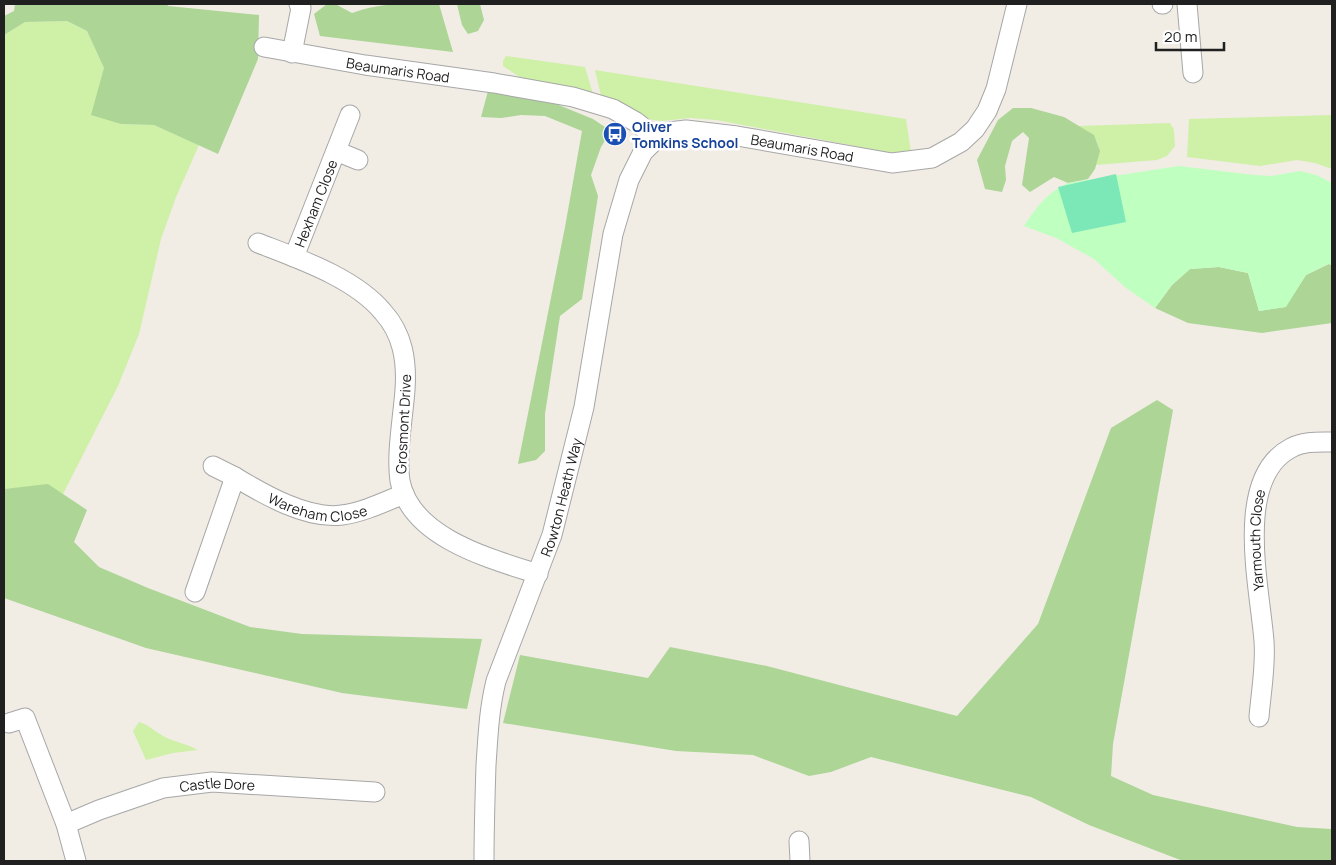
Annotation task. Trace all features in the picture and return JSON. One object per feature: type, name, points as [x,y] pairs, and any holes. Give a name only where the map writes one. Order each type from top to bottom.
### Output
[{"type":"street","points":[[292,53],[300,8],[299,4]]},
{"type":"street","name":"Beaumaris Road","points":[[264,47],[365,65],[494,83],[574,97],[613,109],[636,122],[657,138],[669,132],[702,131],[892,163],[932,158],[961,142],[975,129],[987,111],[996,89],[1017,4]]},
{"type":"street","points":[[1187,4],[1193,73]]},
{"type":"street","name":"Hexham Close","points":[[294,257],[350,115]]},
{"type":"street","name":"Rowton Heath Way","points":[[484,861],[484,816],[490,704],[499,672],[552,535],[584,407],[606,268],[621,202],[637,162],[649,144],[657,138]]},
{"type":"street","name":"Hexham Close","points":[[336,151],[358,160]]},
{"type":"street","name":"Grosmont Drive","points":[[258,243],[294,257],[339,279],[358,291],[382,311],[396,330],[404,350],[406,382],[399,467],[404,494],[425,522],[446,538],[502,562],[538,574]]},
{"type":"street","name":"Yarmouth Close","points":[[1259,717],[1265,644],[1254,544],[1257,504],[1262,479],[1269,466],[1292,447],[1304,443],[1332,442]]},
{"type":"street","name":"Wareham Close","points":[[213,466],[258,491],[320,514],[340,515],[363,510],[404,494]]},
{"type":"street","points":[[195,592],[235,477]]},
{"type":"street","points":[[9,723],[25,718],[66,824],[76,861]]},
{"type":"street","name":"Castle Dore","points":[[66,824],[99,810],[163,788],[212,782],[375,792]]},
{"type":"street","points":[[799,841],[800,861]]},
{"type":"green space","points":[[15,4],[167,4],[168,6],[259,15],[258,59],[218,154],[154,125],[121,124],[91,115],[104,68],[87,31],[67,21],[25,22],[4,35],[4,16],[14,11]]},
{"type":"green space","points":[[327,4],[337,5],[352,13],[385,5],[439,4],[453,52],[320,36],[314,14]]},
{"type":"green space","points":[[457,4],[480,4],[484,20],[478,31],[468,34],[462,25]]},
{"type":"green space","points":[[67,21],[87,31],[104,68],[121,124],[154,125],[199,145],[176,197],[161,239],[139,334],[118,386],[63,494],[48,485],[4,489],[4,35],[25,22]]},
{"type":"green space","points":[[506,56],[585,67],[593,94],[524,80],[503,66]]},
{"type":"green space","points":[[595,70],[906,119],[911,152],[887,152],[716,120],[690,118],[662,121],[652,120],[601,96]]},
{"type":"green space","points":[[488,91],[539,97],[593,119],[611,131],[601,147],[591,175],[598,196],[582,299],[560,316],[545,414],[545,451],[536,460],[518,464],[582,131],[545,116],[481,117]]},
{"type":"green space","points":[[1013,108],[1031,108],[1064,117],[1094,135],[1100,151],[1095,169],[1088,179],[1068,183],[1054,177],[1030,192],[1022,185],[1029,138],[1023,132],[1012,141],[1005,166],[1006,180],[1002,192],[985,189],[977,160],[998,120]]},
{"type":"green space","points":[[1332,115],[1332,169],[1315,163],[1297,160],[1260,166],[1187,157],[1189,119]]},
{"type":"green space","points":[[1170,123],[1174,130],[1175,146],[1167,156],[1157,160],[1096,165],[1099,152],[1097,142],[1079,126]]},
{"type":"green space","points":[[1179,166],[1271,176],[1300,171],[1316,175],[1332,183],[1332,265],[1328,264],[1306,275],[1286,307],[1259,311],[1248,273],[1219,267],[1190,269],[1172,285],[1155,308],[1126,288],[1094,259],[1056,238],[1024,226],[1043,201],[1068,183]]},
{"type":"green space","points":[[1116,174],[1126,222],[1072,233],[1058,187]]},
{"type":"green space","points":[[1329,264],[1332,265],[1332,323],[1262,333],[1188,323],[1155,308],[1172,285],[1190,269],[1219,267],[1248,273],[1259,311],[1285,307],[1306,275]]},
{"type":"green space","points":[[1157,400],[1173,410],[1113,744],[1111,776],[1153,795],[1297,827],[1332,829],[1332,861],[1183,861],[1089,825],[1031,797],[871,757],[831,772],[809,776],[753,755],[676,751],[503,723],[520,655],[648,678],[670,647],[767,666],[957,716],[1038,624],[1111,428]]},
{"type":"green space","points":[[48,484],[87,510],[74,542],[99,567],[250,627],[302,634],[482,639],[467,709],[342,693],[146,648],[4,598],[4,489]]},
{"type":"green space","points":[[139,722],[165,737],[198,750],[173,753],[146,760],[133,731]]},
{"type":"place","name":"Oliver Tomkins School","points":[[615,134]]}]
